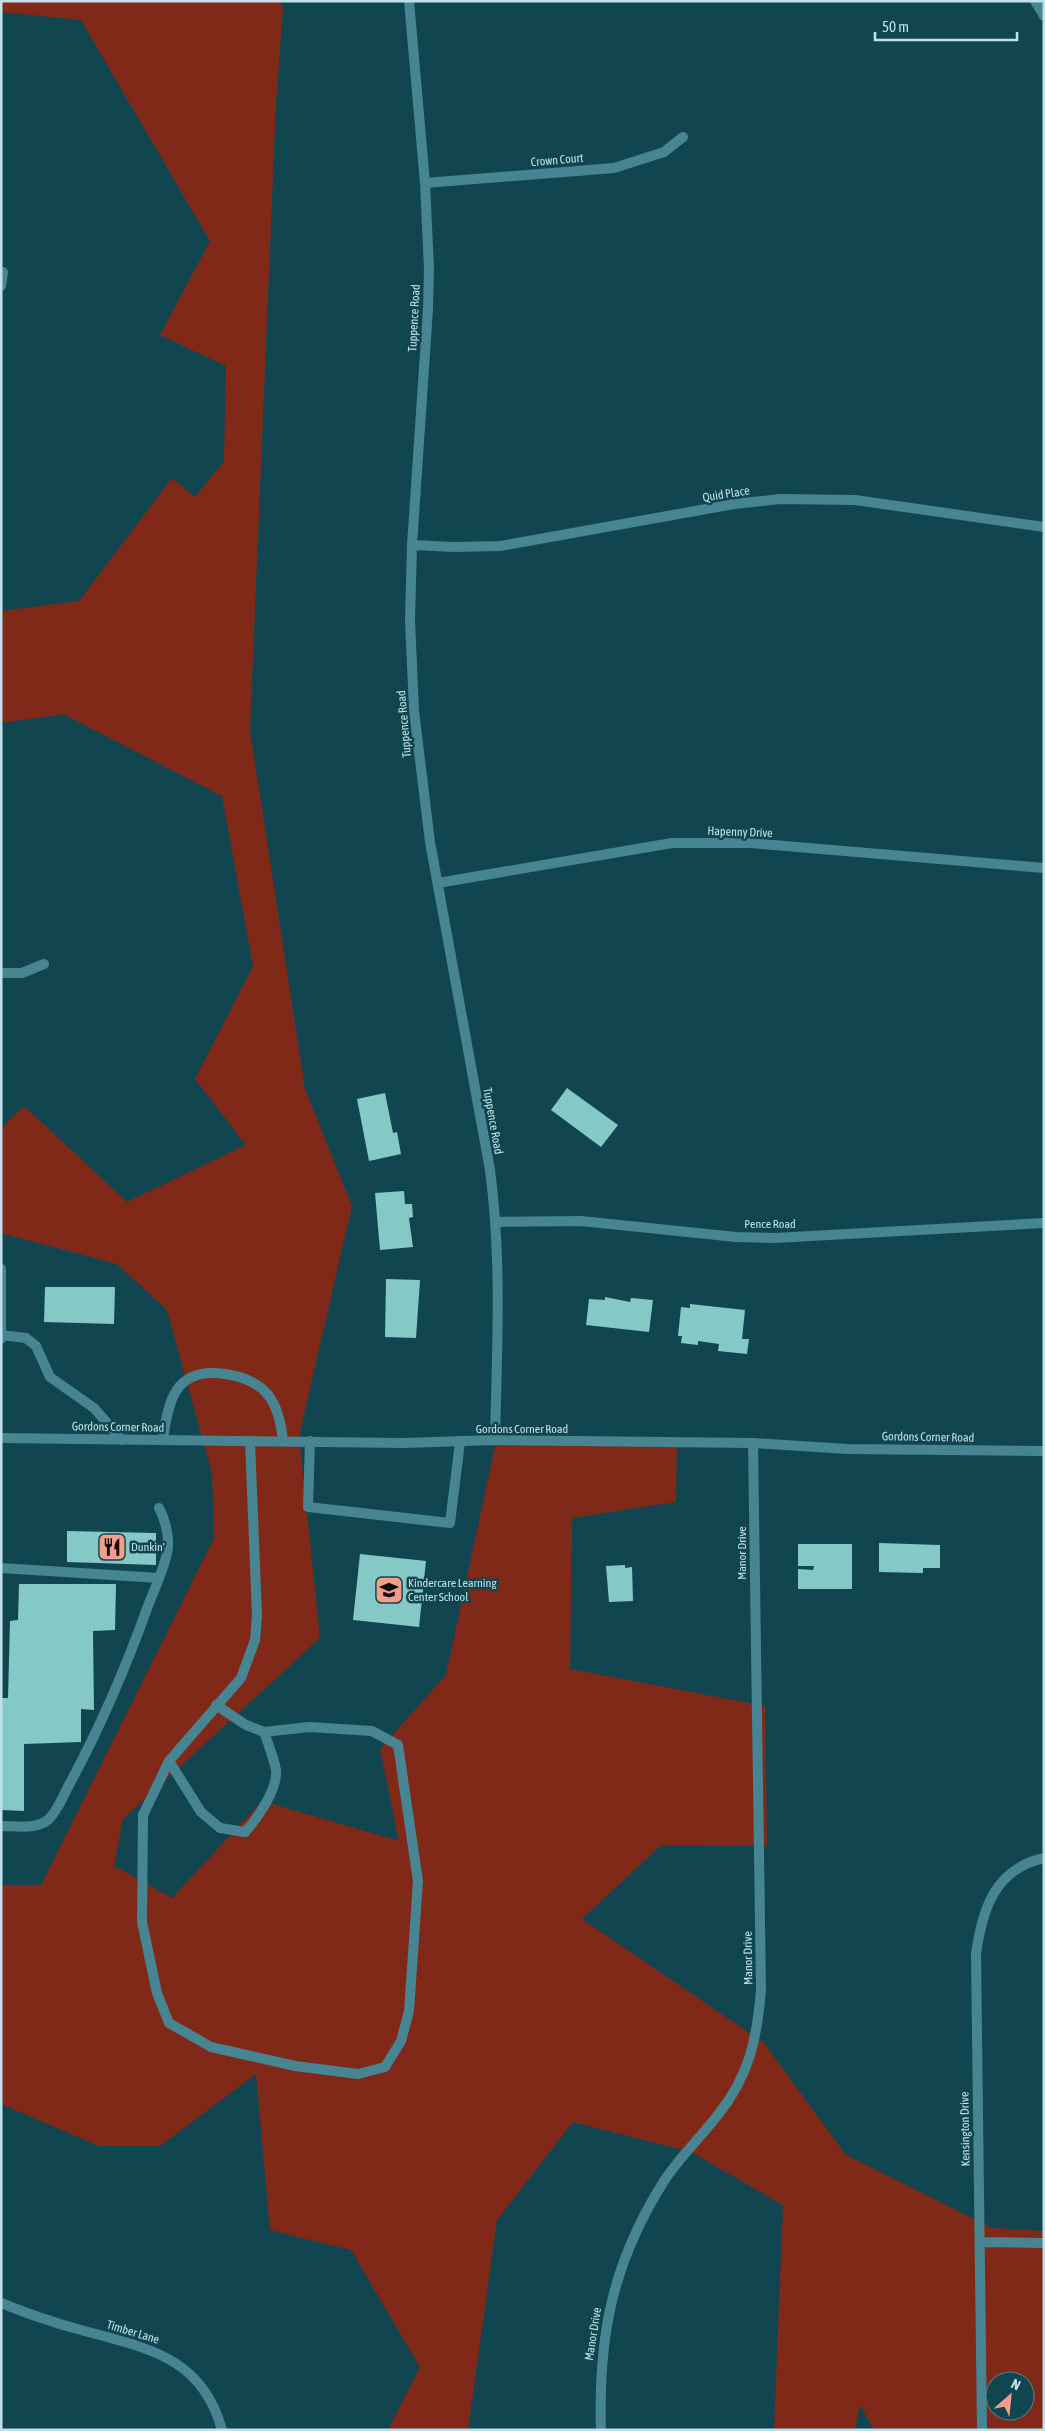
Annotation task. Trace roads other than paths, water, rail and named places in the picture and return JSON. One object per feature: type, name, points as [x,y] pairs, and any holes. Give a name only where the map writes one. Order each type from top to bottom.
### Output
[{"type":"street","name":"Tuppence Road","points":[[409,1],[425,183],[428,309],[412,544],[410,620],[414,711],[430,842],[497,1222],[499,1268],[495,1440]]},
{"type":"street","points":[[1035,1],[1044,16]]},
{"type":"street","name":"Crown Court","points":[[425,183],[614,168],[664,152],[683,137]]},
{"type":"street","points":[[1,286],[3,272]]},
{"type":"street","name":"Quid Place","points":[[412,544],[454,547],[500,546],[734,504],[789,499],[863,501],[1044,527]]},
{"type":"street","name":"Hapenny Drive","points":[[438,883],[672,843],[750,843],[1044,868]]},
{"type":"street","points":[[1,973],[22,973],[44,964]]},
{"type":"street","name":"Pence Road","points":[[497,1222],[581,1222],[736,1237],[775,1238],[1044,1223]]},
{"type":"street","points":[[1,1269],[1,1339]]},
{"type":"street","points":[[2,1335],[26,1338],[36,1346],[50,1377],[94,1408],[122,1440]]},
{"type":"street","points":[[163,1440],[166,1414],[172,1397],[189,1378],[205,1372],[245,1378],[264,1389],[278,1411],[283,1441]]},
{"type":"street","name":"Gordons Corner Road","points":[[1,1438],[460,1442],[495,1440],[753,1444],[847,1449],[1044,1451]]},
{"type":"street","points":[[216,1706],[246,1725],[264,1732],[309,1727],[372,1731],[398,1745],[418,1881],[410,2011],[401,2041],[385,2067],[358,2074],[295,2066],[211,2047],[169,2023],[157,1993],[142,1912],[143,1815],[169,1761],[216,1706],[241,1678],[255,1640],[257,1616],[250,1441]]},
{"type":"street","points":[[310,1441],[308,1507],[450,1524],[460,1442]]},
{"type":"street","name":"Manor Drive","points":[[601,2430],[601,2360],[605,2328],[614,2288],[627,2251],[640,2221],[666,2179],[718,2114],[739,2084],[751,2057],[758,2025],[761,1990],[753,1444]]},
{"type":"street","points":[[1,1826],[37,1826],[48,1819],[55,1810],[104,1716],[134,1645],[168,1548],[165,1524],[159,1508]]},
{"type":"street","points":[[1,1568],[159,1578]]},
{"type":"street","points":[[169,1761],[201,1812],[220,1828],[245,1832],[258,1819],[270,1792],[276,1772],[264,1732]]},
{"type":"street","name":"Kensington Drive","points":[[982,2430],[975,1999],[976,1954],[981,1922],[995,1888],[1020,1868],[1044,1858]]},
{"type":"street","points":[[980,2242],[1044,2243]]},
{"type":"street","name":"Timber Lane","points":[[1,2303],[44,2320],[150,2349],[171,2358],[190,2372],[201,2384],[218,2413],[222,2430]]},
{"type":"place","name":"Dunkin'","points":[[112,1547]]},
{"type":"place","name":"Kindercare Learning Center School","points":[[389,1590]]}]
